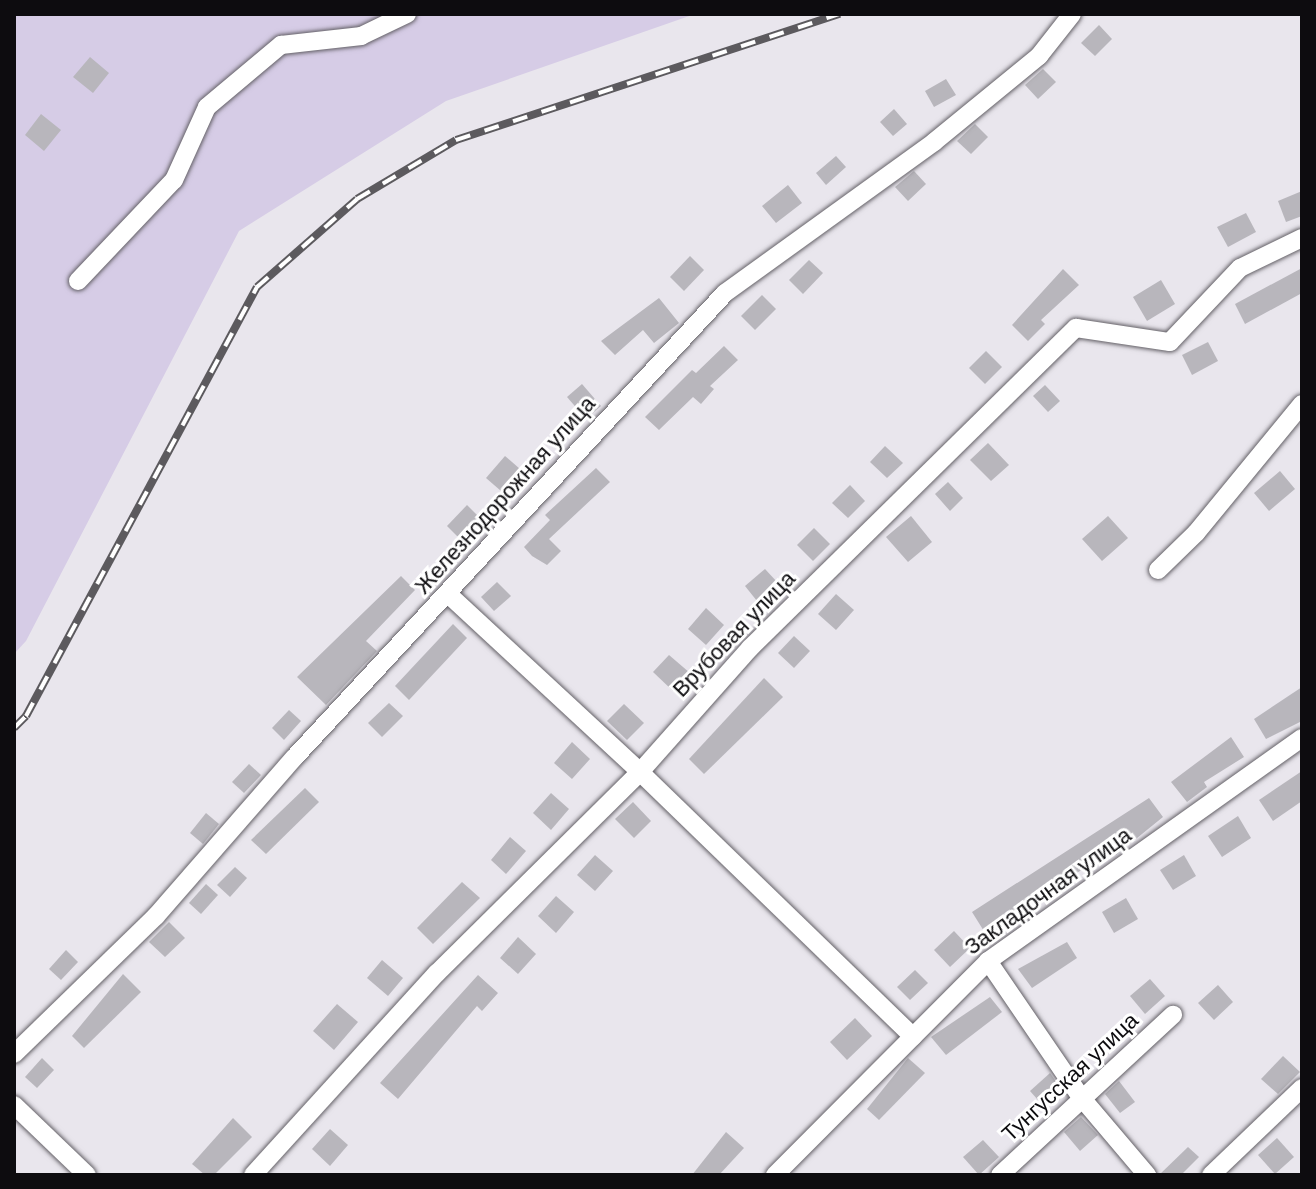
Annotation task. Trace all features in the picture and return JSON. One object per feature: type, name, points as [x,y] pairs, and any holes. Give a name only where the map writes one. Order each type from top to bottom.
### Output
[{"type":"street","points":[[78,281],[174,180],[207,107],[281,45],[361,36],[407,14]]},
{"type":"street","name":"Железнодорожная улица","points":[[14,1054],[156,916],[725,293],[934,142],[1039,56],[1072,14]]},
{"type":"street","name":"Врубовая улица","points":[[253,1175],[437,973],[640,772],[750,648],[1076,328],[1170,342],[1240,268],[1302,238]]},
{"type":"street","points":[[1158,570],[1196,533],[1302,404]]},
{"type":"street","points":[[448,594],[640,772],[913,1037]]},
{"type":"street","name":"Закладочная улица","points":[[775,1175],[988,961],[1302,738]]},
{"type":"street","points":[[988,961],[1080,1096],[1147,1175]]},
{"type":"street","name":"Тунгусская улица","points":[[1000,1175],[1080,1096],[1173,1015]]},
{"type":"street","points":[[1211,1175],[1302,1088]]},
{"type":"street","points":[[14,1105],[87,1175]]},
{"type":"shaded area","points":[[14,14],[695,14],[446,101],[239,231],[26,641],[14,654]]},
{"type":"building","points":[[1099,25],[1112,39],[1095,56],[1081,43]]},
{"type":"building","points":[[90,57],[109,73],[93,93],[73,77]]},
{"type":"building","points":[[1043,69],[1056,82],[1038,99],[1025,85]]},
{"type":"building","points":[[946,79],[956,95],[934,107],[925,91]]},
{"type":"building","points":[[894,109],[907,124],[893,136],[880,122]]},
{"type":"building","points":[[41,114],[61,130],[44,151],[25,135]]},
{"type":"building","points":[[975,124],[988,137],[971,154],[957,141]]},
{"type":"building","points":[[836,156],[846,167],[826,185],[816,173]]},
{"type":"building","points":[[914,171],[926,184],[908,201],[895,187]]},
{"type":"building","points":[[788,185],[802,203],[776,223],[762,206]]},
{"type":"building","points":[[1302,191],[1302,216],[1286,222],[1278,201]]},
{"type":"building","points":[[1246,213],[1256,232],[1228,247],[1217,227]]},
{"type":"building","points":[[690,256],[704,270],[684,291],[670,277]]},
{"type":"building","points":[[809,260],[823,273],[803,294],[789,280]]},
{"type":"building","points":[[1302,268],[1302,293],[1245,324],[1235,304]]},
{"type":"building","points":[[1063,269],[1079,285],[1041,320],[1045,324],[1028,341],[1012,325]]},
{"type":"building","points":[[1161,280],[1175,304],[1147,321],[1133,297]]},
{"type":"building","points":[[762,295],[776,309],[755,330],[741,316]]},
{"type":"building","points":[[659,298],[679,323],[654,343],[643,330],[615,355],[601,341]]},
{"type":"building","points":[[1208,342],[1218,361],[1192,375],[1182,355]]},
{"type":"building","points":[[724,346],[738,360],[710,386],[714,389],[701,404],[693,397],[659,430],[645,417],[692,370],[696,373]]},
{"type":"building","points":[[986,351],[1002,367],[985,384],[969,368]]},
{"type":"building","points":[[582,384],[601,406],[586,419],[567,397]]},
{"type":"building","points":[[1045,385],[1060,401],[1048,412],[1033,396]]},
{"type":"building","points":[[988,443],[1009,465],[991,481],[970,460]]},
{"type":"building","points":[[885,446],[903,463],[887,478],[870,462]]},
{"type":"building","points":[[505,456],[520,469],[501,491],[486,478]]},
{"type":"building","points":[[596,468],[610,482],[549,539],[561,551],[547,565],[532,556],[524,547],[550,520],[545,515]]},
{"type":"building","points":[[1280,471],[1295,489],[1269,511],[1254,493]]},
{"type":"building","points":[[948,482],[963,498],[950,511],[935,494]]},
{"type":"building","points":[[850,485],[865,501],[848,518],[832,503]]},
{"type":"building","points":[[467,505],[481,519],[461,540],[447,526]]},
{"type":"building","points":[[911,516],[932,542],[908,562],[886,537]]},
{"type":"building","points":[[1108,516],[1128,538],[1102,561],[1082,539]]},
{"type":"building","points":[[814,528],[830,544],[813,561],[797,545]]},
{"type":"building","points":[[765,569],[778,583],[757,601],[745,586]]},
{"type":"building","points":[[401,576],[415,590],[366,641],[377,651],[326,705],[297,677]]},
{"type":"building","points":[[497,582],[511,596],[494,611],[481,597]]},
{"type":"building","points":[[836,594],[854,610],[836,630],[818,614]]},
{"type":"building","points":[[706,608],[724,625],[706,645],[688,629]]},
{"type":"building","points":[[453,624],[467,638],[409,700],[395,686]]},
{"type":"building","points":[[794,636],[810,651],[794,668],[778,653]]},
{"type":"building","points":[[669,655],[690,673],[673,691],[653,672]]},
{"type":"building","points":[[764,678],[783,697],[704,774],[689,759]]},
{"type":"building","points":[[1302,687],[1302,721],[1266,739],[1254,719]]},
{"type":"building","points":[[389,703],[403,716],[382,737],[368,723]]},
{"type":"building","points":[[624,704],[644,723],[627,740],[607,721]]},
{"type":"building","points":[[289,710],[301,721],[284,740],[272,728]]},
{"type":"building","points":[[1231,737],[1244,757],[1204,782],[1207,787],[1187,802],[1171,782]]},
{"type":"building","points":[[572,742],[590,759],[572,779],[554,763]]},
{"type":"building","points":[[249,764],[261,775],[244,793],[232,782]]},
{"type":"building","points":[[1302,771],[1302,801],[1273,821],[1259,800]]},
{"type":"building","points":[[305,788],[319,802],[266,854],[251,840]]},
{"type":"building","points":[[551,793],[569,809],[551,830],[533,813]]},
{"type":"building","points":[[1149,798],[1163,817],[1116,855],[1113,851],[1004,917],[1007,923],[987,936],[972,912]]},
{"type":"building","points":[[633,802],[651,821],[634,838],[615,819]]},
{"type":"building","points":[[206,813],[219,824],[203,844],[190,833]]},
{"type":"building","points":[[1238,816],[1251,838],[1222,857],[1208,836]]},
{"type":"building","points":[[510,837],[526,851],[506,874],[491,860]]},
{"type":"building","points":[[595,855],[613,871],[595,891],[577,875]]},
{"type":"building","points":[[1184,855],[1196,876],[1173,890],[1160,870]]},
{"type":"building","points":[[235,867],[247,878],[230,897],[217,885]]},
{"type":"building","points":[[462,882],[480,898],[433,944],[417,928]]},
{"type":"building","points":[[206,884],[218,895],[201,914],[189,903]]},
{"type":"building","points":[[556,896],[574,912],[556,933],[538,916]]},
{"type":"building","points":[[1126,898],[1138,919],[1114,933],[1102,912]]},
{"type":"building","points":[[169,922],[185,938],[165,957],[149,942]]},
{"type":"building","points":[[954,931],[970,948],[950,967],[934,950]]},
{"type":"building","points":[[518,937],[536,954],[518,974],[500,958]]},
{"type":"building","points":[[1067,942],[1077,958],[1032,988],[1018,969]]},
{"type":"building","points":[[66,950],[78,962],[61,980],[49,969]]},
{"type":"building","points":[[382,960],[403,978],[388,996],[367,978]]},
{"type":"building","points":[[915,970],[928,983],[910,1000],[897,987]]},
{"type":"building","points":[[123,974],[141,992],[84,1048],[72,1036]]},
{"type":"building","points":[[478,975],[498,993],[482,1011],[477,1006],[398,1099],[380,1083]]},
{"type":"building","points":[[1150,979],[1165,996],[1145,1014],[1130,996]]},
{"type":"building","points":[[1218,985],[1233,1002],[1214,1020],[1198,1003]]},
{"type":"building","points":[[990,997],[1002,1012],[946,1055],[931,1037]]},
{"type":"building","points":[[337,1004],[358,1022],[334,1050],[313,1031]]},
{"type":"building","points":[[855,1018],[872,1036],[847,1060],[830,1042]]},
{"type":"building","points":[[1283,1056],[1300,1072],[1278,1094],[1261,1079]]},
{"type":"building","points":[[42,1058],[54,1070],[37,1088],[25,1077]]},
{"type":"building","points":[[908,1058],[925,1073],[879,1120],[867,1109]]},
{"type":"building","points":[[1050,1073],[1063,1092],[1045,1108],[1030,1091]]},
{"type":"building","points":[[1119,1081],[1135,1102],[1120,1113],[1105,1094]]},
{"type":"building","points":[[1081,1117],[1098,1135],[1080,1151],[1064,1132]]},
{"type":"building","points":[[233,1118],[252,1137],[214,1175],[205,1175],[192,1164]]},
{"type":"building","points":[[330,1129],[348,1145],[330,1166],[312,1149]]},
{"type":"building","points":[[726,1132],[744,1148],[719,1175],[692,1175]]},
{"type":"building","points":[[1277,1138],[1294,1157],[1275,1174],[1258,1155]]},
{"type":"building","points":[[983,1140],[999,1157],[979,1175],[963,1157]]},
{"type":"building","points":[[1188,1147],[1199,1157],[1181,1175],[1159,1175]]},
{"type":"railway","points":[[14,728],[26,716],[257,287],[357,199],[456,140],[840,14]]}]
